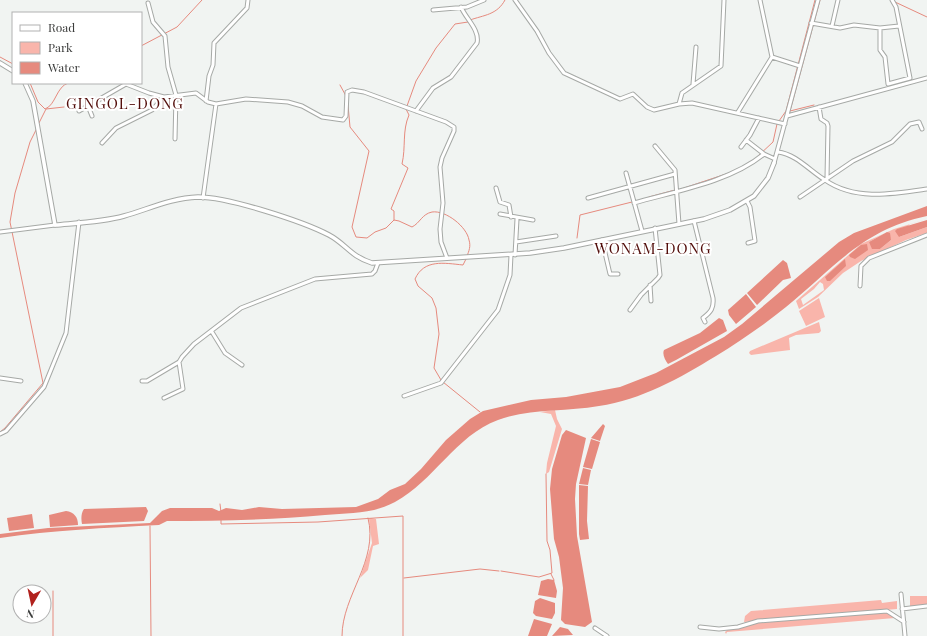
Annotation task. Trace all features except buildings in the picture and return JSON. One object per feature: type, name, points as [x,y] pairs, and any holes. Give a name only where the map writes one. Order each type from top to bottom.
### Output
[{"type":"main road","points":[[0,63],[12,70]]},
{"type":"main road","points":[[26,84],[31,93],[35,108],[55,224],[123,217],[166,201],[203,198],[252,208],[303,225],[331,236],[353,255],[372,263],[513,255],[564,248],[694,221],[730,210],[747,201],[762,187],[774,163]]},
{"type":"street","points":[[206,101],[209,76],[213,65],[214,43],[247,8],[248,0]]},
{"type":"street","points":[[433,10],[461,7],[484,0]]},
{"type":"street","points":[[515,0],[537,31],[549,53],[564,73],[620,99],[634,94],[647,107],[654,110],[679,104],[705,105],[785,124]]},
{"type":"street","points":[[679,104],[682,93],[721,66],[724,0]]},
{"type":"street","points":[[738,112],[772,57],[760,0]]},
{"type":"street","points":[[774,163],[818,0]]},
{"type":"street","points":[[832,26],[838,0]]},
{"type":"street","points":[[880,28],[880,50],[885,57],[888,84],[910,78],[895,5],[892,0]]},
{"type":"street","points":[[148,3],[153,22],[164,36],[168,67],[176,95],[175,139]]},
{"type":"street","points":[[416,111],[433,88],[446,81],[458,69],[477,43],[477,38],[471,23],[461,7]]},
{"type":"street","points":[[811,23],[840,28],[854,25],[880,28],[899,26]]},
{"type":"street","points":[[693,84],[696,47]]},
{"type":"street","points":[[772,57],[800,66]]},
{"type":"street","points":[[787,116],[927,78]]},
{"type":"street","points":[[79,111],[126,84],[149,93],[164,96],[196,93],[206,101],[216,104],[246,99],[288,102],[302,106],[322,116],[343,120],[346,116],[346,92],[352,90],[364,92],[416,111],[454,127],[454,131],[442,158],[440,167],[443,204],[440,229],[441,242],[447,258]]},
{"type":"street","points":[[102,142],[116,128],[152,110],[164,96]]},
{"type":"street","points":[[203,198],[216,104]]},
{"type":"street","points":[[88,106],[92,116]]},
{"type":"street","points":[[819,107],[821,119],[827,123],[828,126],[826,179]]},
{"type":"street","points":[[741,147],[759,118]]},
{"type":"street","points":[[800,197],[867,153],[892,142],[910,124],[919,122],[922,129]]},
{"type":"street","points":[[746,140],[764,154],[775,159]]},
{"type":"street","points":[[655,146],[675,170],[679,224]]},
{"type":"street","points":[[778,152],[792,156],[845,190],[882,195],[927,189]]},
{"type":"street","points":[[634,202],[730,174],[754,162],[764,154]]},
{"type":"street","points":[[626,173],[642,231]]},
{"type":"street","points":[[588,198],[675,174]]},
{"type":"street","points":[[496,188],[500,202],[510,205],[511,217]]},
{"type":"street","points":[[747,201],[750,207],[755,241],[748,243]]},
{"type":"street","points":[[500,214],[517,219],[533,220]]},
{"type":"street","points":[[404,396],[441,383],[498,310],[510,274],[516,242],[517,219]]},
{"type":"street","points":[[694,221],[714,305],[703,318],[705,322]]},
{"type":"street","points":[[0,434],[6,430],[44,387],[66,333],[79,222]]},
{"type":"street","points":[[0,232],[55,224]]},
{"type":"street","points":[[630,310],[650,285],[658,278],[660,272],[655,228]]},
{"type":"street","points":[[860,286],[861,266],[869,258],[927,235]]},
{"type":"street","points":[[516,242],[556,236]]},
{"type":"street","points":[[602,240],[610,274],[618,274]]},
{"type":"street","points":[[142,381],[147,380],[179,362],[194,344],[212,332],[230,315],[241,308],[273,294],[315,279],[372,274],[378,263]]},
{"type":"street","points":[[650,285],[651,301]]},
{"type":"street","points":[[212,332],[225,353],[242,365]]},
{"type":"street","points":[[164,398],[183,389],[179,362]]},
{"type":"street","points":[[0,378],[21,381]]},
{"type":"street","points":[[902,594],[905,636]]},
{"type":"street","points":[[902,609],[927,606]]},
{"type":"street","points":[[700,627],[719,629],[738,627],[758,621],[887,611],[904,622]]},
{"type":"street","points":[[595,628],[607,636]]},
{"type":"green space","points":[[910,224],[899,237],[927,227],[927,233],[906,240],[861,261],[843,273],[818,297],[799,309],[796,301],[861,244],[885,233],[869,242],[880,249],[891,240],[887,232]],"holes":[[[820,282],[823,284],[824,290],[803,305],[801,299],[814,289]]]},
{"type":"green space","points":[[819,298],[825,317],[806,326],[799,311]]},
{"type":"green space","points":[[819,322],[821,331],[819,333],[796,335],[789,338],[790,350],[751,355],[749,353],[750,351]]},
{"type":"green space","points":[[555,410],[557,419],[562,429],[549,472],[546,474],[547,463],[556,426],[551,414],[540,412]]},
{"type":"green space","points":[[369,519],[376,519],[379,544],[373,546],[368,570],[360,578],[372,543]]},
{"type":"green space","points":[[910,596],[927,596],[927,606],[910,607]]},
{"type":"green space","points":[[881,600],[882,603],[897,601],[897,609],[744,622],[745,616],[751,611]]},
{"type":"green space","points":[[887,612],[895,618],[727,632],[726,634],[725,632],[728,629],[759,623]]},
{"type":"water","points":[[927,206],[927,216],[905,222],[885,230],[867,240],[835,264],[786,307],[752,333],[674,380],[630,399],[615,403],[586,408],[535,412],[510,416],[498,420],[483,427],[469,437],[457,447],[422,483],[409,493],[387,506],[370,511],[305,517],[167,521],[159,525],[59,531],[0,538],[0,534],[48,528],[150,523],[162,511],[170,508],[212,508],[219,511],[226,508],[242,510],[259,507],[282,509],[356,507],[378,499],[390,490],[405,484],[421,469],[446,440],[470,419],[483,411],[531,400],[566,397],[620,387],[656,373],[724,337],[742,324],[839,242],[854,233]]},
{"type":"water","points":[[927,220],[927,227],[899,237],[895,231],[897,229]]},
{"type":"water","points":[[887,232],[890,233],[891,240],[880,249],[872,249],[869,242]]},
{"type":"water","points":[[867,244],[868,250],[855,259],[850,257],[849,255],[861,245]]},
{"type":"water","points":[[845,259],[846,266],[830,281],[827,281],[825,277]]},
{"type":"water","points":[[783,260],[787,263],[791,278],[783,280],[757,305],[747,293]]},
{"type":"water","points":[[746,294],[756,307],[736,324],[729,315],[728,310]]},
{"type":"water","points":[[719,318],[723,320],[727,331],[668,364],[664,357],[664,350],[700,333]]},
{"type":"water","points":[[603,424],[605,426],[600,441],[591,438]]},
{"type":"water","points":[[566,430],[586,438],[576,484],[575,499],[577,536],[592,622],[585,627],[565,624],[561,620],[563,588],[559,557],[554,539],[550,489],[552,469],[562,435]]},
{"type":"water","points":[[591,439],[600,442],[592,469],[583,467]]},
{"type":"water","points":[[583,468],[591,470],[588,485],[579,484]]},
{"type":"water","points":[[579,485],[588,486],[587,521],[589,539],[580,540],[579,534]]},
{"type":"water","points":[[146,507],[148,511],[144,521],[82,524],[82,512],[84,509]]},
{"type":"water","points":[[66,511],[75,515],[78,525],[50,527],[49,515]]},
{"type":"water","points":[[32,514],[34,528],[9,531],[7,518]]},
{"type":"water","points":[[548,579],[554,580],[557,591],[556,598],[538,595],[541,581]]},
{"type":"water","points":[[540,598],[555,603],[555,613],[552,619],[536,616],[533,613],[535,601]]},
{"type":"water","points":[[534,619],[552,624],[547,636],[528,636]]},
{"type":"water","points":[[560,627],[568,629],[573,635],[552,636]]},
{"type":"waterway","points":[[142,45],[177,27],[202,0]]},
{"type":"waterway","points":[[470,20],[494,12],[505,0]]},
{"type":"waterway","points":[[779,121],[786,111],[815,0]]},
{"type":"waterway","points":[[814,105],[790,111],[820,0]]},
{"type":"waterway","points":[[895,2],[927,17]]},
{"type":"waterway","points":[[407,106],[416,81],[436,48],[455,24],[468,22]]},
{"type":"waterway","points":[[0,57],[12,63]]},
{"type":"waterway","points":[[30,84],[38,102],[45,109],[52,104],[61,88],[66,84]]},
{"type":"waterway","points":[[340,85],[346,96]]},
{"type":"waterway","points":[[348,105],[350,127],[369,151],[352,227],[356,237],[367,238],[375,232],[386,228],[394,220],[412,227],[429,213],[438,212],[455,220],[464,230],[470,244],[467,256]]},
{"type":"waterway","points":[[39,123],[46,109],[64,107]]},
{"type":"waterway","points":[[394,220],[394,211],[391,209],[408,168],[402,164],[405,133],[409,115],[406,109]]},
{"type":"waterway","points":[[758,156],[773,142],[777,124]]},
{"type":"waterway","points":[[0,432],[43,383],[10,222],[15,193],[30,142],[37,128]]},
{"type":"waterway","points":[[678,190],[726,174]]},
{"type":"waterway","points":[[649,197],[675,190]]},
{"type":"waterway","points":[[577,238],[580,215],[632,202]]},
{"type":"waterway","points":[[441,380],[434,368],[439,334],[436,308],[432,298],[418,286],[415,279],[419,273],[429,265],[442,263],[463,265],[466,259]]},
{"type":"waterway","points":[[443,382],[480,412]]},
{"type":"waterway","points":[[501,571],[539,577],[552,573],[550,550],[547,541],[546,474]]},
{"type":"waterway","points":[[220,504],[221,512]]},
{"type":"waterway","points":[[221,519],[221,524],[318,522],[403,516],[403,636]]},
{"type":"waterway","points":[[342,636],[348,606],[369,549],[370,534],[368,518]]},
{"type":"waterway","points":[[150,526],[151,636]]},
{"type":"waterway","points":[[404,578],[480,569],[499,571]]},
{"type":"waterway","points":[[551,574],[554,580]]},
{"type":"waterway","points":[[53,591],[53,636]]},
{"type":"district","name":"GINGOL-DONG","points":[[125,103]]},
{"type":"district","name":"WONAM-DONG","points":[[653,248]]}]
